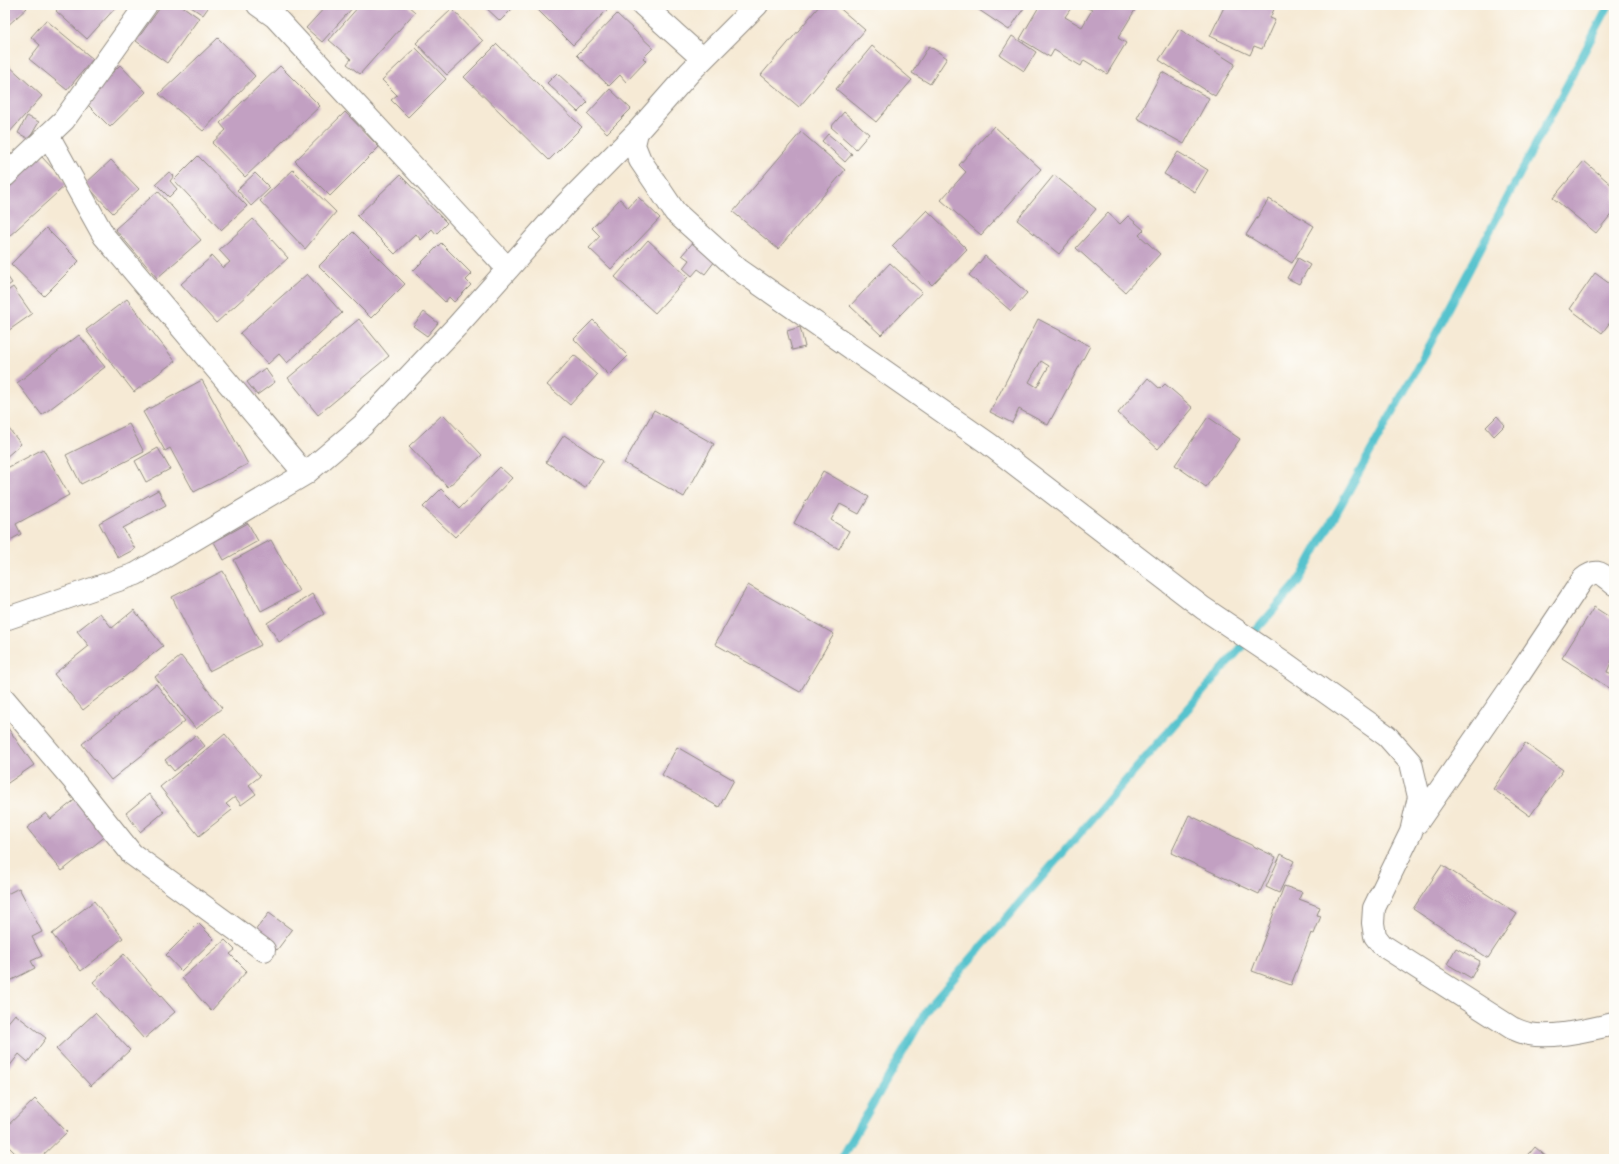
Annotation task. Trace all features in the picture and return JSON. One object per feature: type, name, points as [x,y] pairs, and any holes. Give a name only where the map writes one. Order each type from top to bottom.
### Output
[{"type":"street","points":[[5,176],[64,120],[146,5]]},
{"type":"street","points":[[258,5],[274,17],[508,269]]},
{"type":"street","points":[[643,5],[703,59]]},
{"type":"street","points":[[5,619],[136,574],[305,474],[363,425],[457,326],[565,205],[637,132],[703,59],[757,5]]},
{"type":"street","points":[[637,132],[634,145],[640,160],[675,212],[738,269],[989,444],[1203,608],[1282,661],[1387,736],[1411,763],[1419,798],[1411,832]]},
{"type":"street","points":[[48,135],[104,236],[305,474]]},
{"type":"street","points":[[1614,584],[1599,572],[1591,572],[1583,578],[1509,690],[1411,832],[1374,908],[1373,923],[1375,936],[1382,945],[1512,1028],[1530,1034],[1547,1035],[1582,1031],[1614,1024]]},
{"type":"street","points":[[5,700],[73,780],[132,854],[264,950]]},
{"type":"building","points":[[5,5],[24,5],[27,8],[5,28]]},
{"type":"building","points":[[61,5],[118,5],[87,39],[56,11]]},
{"type":"building","points":[[162,5],[181,5],[199,18],[167,63],[136,41]]},
{"type":"building","points":[[188,5],[210,5],[203,15]]},
{"type":"building","points":[[327,5],[355,5],[322,42],[306,28]]},
{"type":"building","points":[[360,5],[407,5],[415,12],[360,74],[347,64],[351,59],[329,40]]},
{"type":"building","points":[[483,5],[516,5],[500,21]]},
{"type":"building","points":[[604,5],[608,9],[573,45],[534,6]]},
{"type":"building","points":[[820,5],[836,5],[865,30],[799,107],[761,75]]},
{"type":"building","points":[[1026,5],[1009,30],[973,6]]},
{"type":"building","points":[[1040,5],[1073,5],[1065,17],[1082,27],[1092,10],[1087,8],[1089,5],[1138,5],[1118,38],[1126,43],[1107,74],[1084,60],[1081,66],[1054,50],[1050,57],[1020,39]]},
{"type":"building","points":[[1225,5],[1276,5],[1270,18],[1275,20],[1262,49],[1254,46],[1250,55],[1210,36]]},
{"type":"building","points":[[452,9],[483,41],[447,75],[416,43]]},
{"type":"building","points":[[617,14],[653,48],[643,58],[646,61],[626,82],[620,75],[609,86],[577,55]]},
{"type":"building","points":[[46,20],[93,59],[67,90],[29,59],[40,45],[31,37]]},
{"type":"building","points":[[1179,29],[1235,64],[1215,96],[1159,60]]},
{"type":"building","points":[[1012,36],[1036,52],[1024,71],[1000,55]]},
{"type":"building","points":[[218,38],[255,76],[203,131],[159,94]]},
{"type":"building","points":[[497,44],[582,127],[549,160],[464,77]]},
{"type":"building","points":[[872,46],[912,80],[876,122],[836,89]]},
{"type":"building","points":[[929,46],[947,58],[930,84],[912,73]]},
{"type":"building","points":[[416,48],[446,79],[408,117],[391,100],[397,95],[382,80]]},
{"type":"building","points":[[8,65],[42,96],[8,134],[5,131],[5,68]]},
{"type":"building","points":[[120,65],[146,92],[110,127],[84,101]]},
{"type":"building","points":[[280,66],[320,106],[245,177],[212,143],[226,130],[220,123]]},
{"type":"building","points":[[1162,72],[1209,98],[1184,144],[1137,118]]},
{"type":"building","points":[[557,73],[588,102],[578,112],[547,83]]},
{"type":"building","points":[[610,89],[631,109],[607,133],[587,114]]},
{"type":"building","points":[[345,112],[379,147],[330,196],[295,161]]},
{"type":"building","points":[[844,112],[869,134],[856,149],[831,127]]},
{"type":"building","points":[[27,116],[39,122],[29,139],[18,133]]},
{"type":"building","points":[[994,126],[1041,169],[981,235],[941,200],[966,172],[959,165]]},
{"type":"building","points":[[801,132],[845,170],[778,249],[733,212]]},
{"type":"building","points":[[828,134],[852,154],[845,162],[822,141]]},
{"type":"building","points":[[1178,152],[1208,170],[1195,192],[1164,174]]},
{"type":"building","points":[[41,156],[67,184],[8,237],[5,234],[5,182]]},
{"type":"building","points":[[198,156],[247,206],[221,230],[174,180]]},
{"type":"building","points":[[111,160],[139,189],[113,213],[85,184]]},
{"type":"building","points":[[1584,161],[1614,187],[1614,211],[1596,233],[1553,198]]},
{"type":"building","points":[[293,170],[336,212],[305,249],[260,201]]},
{"type":"building","points":[[169,172],[174,176],[170,181],[177,189],[169,197],[156,184]]},
{"type":"building","points":[[255,173],[270,188],[251,206],[237,190]]},
{"type":"building","points":[[400,175],[447,223],[436,234],[432,229],[421,240],[416,234],[395,254],[357,216]]},
{"type":"building","points":[[1054,175],[1096,209],[1059,254],[1017,220]]},
{"type":"building","points":[[158,191],[201,240],[157,278],[115,229]]},
{"type":"building","points":[[638,197],[660,218],[611,269],[589,248],[600,236],[592,228],[620,199],[628,208]]},
{"type":"building","points":[[1269,199],[1314,226],[1292,263],[1246,235]]},
{"type":"building","points":[[927,210],[967,249],[932,285],[892,246]]},
{"type":"building","points":[[1108,213],[1120,224],[1128,216],[1144,230],[1139,235],[1160,254],[1125,292],[1076,248]]},
{"type":"building","points":[[253,219],[288,258],[216,323],[181,284],[212,256],[223,268],[230,262],[219,250]]},
{"type":"building","points":[[46,228],[79,261],[44,296],[11,264]]},
{"type":"building","points":[[353,232],[405,284],[371,318],[319,266]]},
{"type":"building","points":[[696,239],[718,257],[705,274],[698,269],[692,276],[683,268],[689,260],[682,255]]},
{"type":"building","points":[[648,240],[688,277],[655,313],[615,277]]},
{"type":"building","points":[[441,243],[472,274],[466,280],[471,285],[454,302],[449,297],[445,302],[413,271]]},
{"type":"building","points":[[985,256],[1027,293],[1011,311],[969,275]]},
{"type":"building","points":[[1298,258],[1310,265],[1299,284],[1287,278]]},
{"type":"building","points":[[890,263],[922,292],[881,335],[850,306]]},
{"type":"building","points":[[5,273],[12,283],[5,288]]},
{"type":"building","points":[[1595,273],[1614,287],[1614,317],[1602,333],[1570,309]]},
{"type":"building","points":[[307,274],[342,313],[287,363],[279,354],[268,364],[240,333]]},
{"type":"building","points":[[13,287],[32,314],[5,333],[5,293]]},
{"type":"building","points":[[127,299],[175,361],[134,392],[86,330]]},
{"type":"building","points":[[424,312],[438,323],[427,336],[413,326]]},
{"type":"building","points":[[359,319],[389,356],[318,415],[288,378]]},
{"type":"building","points":[[1038,319],[1090,346],[1048,425],[1019,409],[1012,423],[990,412]],"holes":[[[1041,361],[1049,366],[1037,387],[1029,382]]]},
{"type":"building","points":[[593,320],[628,356],[609,375],[574,339]]},
{"type":"building","points":[[800,327],[805,347],[792,350],[787,331]]},
{"type":"building","points":[[79,335],[105,367],[42,415],[17,383]]},
{"type":"building","points":[[574,355],[597,375],[570,405],[547,385]]},
{"type":"building","points":[[265,368],[275,382],[257,395],[247,382]]},
{"type":"building","points":[[1148,378],[1160,389],[1165,384],[1193,408],[1158,449],[1118,413]]},
{"type":"building","points":[[202,380],[248,464],[194,492],[170,448],[165,451],[143,412]]},
{"type":"building","points":[[654,410],[714,444],[684,497],[624,463]]},
{"type":"building","points":[[443,414],[482,455],[448,487],[409,446]]},
{"type":"building","points":[[1497,416],[1505,425],[1494,436],[1486,427]]},
{"type":"building","points":[[1208,417],[1240,439],[1206,487],[1175,465]]},
{"type":"building","points":[[5,424],[21,444],[5,458]]},
{"type":"building","points":[[129,424],[144,452],[81,484],[66,455]]},
{"type":"building","points":[[564,435],[603,461],[585,488],[546,462]]},
{"type":"building","points":[[158,448],[170,469],[146,482],[135,461]]},
{"type":"building","points":[[43,449],[69,495],[16,524],[21,534],[5,543],[5,469]]},
{"type":"building","points":[[500,467],[512,478],[455,537],[423,507],[441,489],[460,508]]},
{"type":"building","points":[[823,471],[869,497],[859,514],[840,504],[831,520],[849,531],[839,549],[794,523]]},
{"type":"building","points":[[158,490],[166,505],[123,528],[135,549],[118,558],[99,523]]},
{"type":"building","points":[[248,523],[258,541],[224,560],[214,542]]},
{"type":"building","points":[[271,540],[299,591],[261,611],[234,560]]},
{"type":"building","points":[[223,571],[261,645],[209,671],[172,597]]},
{"type":"building","points":[[748,585],[834,634],[800,692],[715,644]]},
{"type":"building","points":[[312,594],[324,614],[279,642],[267,623]]},
{"type":"building","points":[[1594,607],[1614,620],[1614,661],[1612,660],[1607,672],[1614,675],[1614,691],[1562,658]]},
{"type":"building","points":[[134,610],[163,646],[83,710],[54,674],[89,646],[77,631],[100,613],[112,628]]},
{"type":"building","points":[[181,656],[222,708],[196,729],[155,677]]},
{"type":"building","points":[[156,684],[185,721],[111,780],[82,744]]},
{"type":"building","points":[[5,724],[34,765],[5,785]]},
{"type":"building","points":[[225,734],[260,776],[249,785],[256,794],[241,805],[235,797],[226,804],[232,810],[199,836],[160,787]]},
{"type":"building","points":[[196,735],[205,746],[174,771],[165,760]]},
{"type":"building","points":[[1525,743],[1563,770],[1530,816],[1493,789]]},
{"type":"building","points":[[677,747],[734,780],[719,807],[662,775]]},
{"type":"building","points":[[149,794],[164,812],[140,832],[126,813]]},
{"type":"building","points":[[77,798],[107,835],[62,871],[27,828],[46,813],[51,819]]},
{"type":"building","points":[[1189,815],[1276,857],[1259,894],[1171,853]]},
{"type":"building","points":[[1281,854],[1294,861],[1279,893],[1266,887]]},
{"type":"building","points":[[1442,865],[1517,914],[1488,958],[1413,909]]},
{"type":"building","points":[[1284,886],[1302,892],[1299,899],[1320,907],[1317,915],[1321,916],[1314,934],[1311,933],[1291,985],[1252,971]]},
{"type":"building","points":[[19,888],[42,932],[32,937],[42,956],[31,961],[35,968],[8,982],[5,977],[5,895]]},
{"type":"building","points":[[94,901],[123,938],[81,971],[52,934]]},
{"type":"building","points":[[269,913],[292,930],[277,950],[254,932]]},
{"type":"building","points":[[198,923],[214,939],[181,971],[166,955]]},
{"type":"building","points":[[225,940],[235,950],[230,954],[247,971],[211,1011],[182,978]]},
{"type":"building","points":[[1456,948],[1480,961],[1471,978],[1447,964]]},
{"type":"building","points":[[124,954],[175,1012],[144,1039],[93,982]]},
{"type":"building","points":[[95,1013],[130,1050],[91,1086],[56,1049]]},
{"type":"building","points":[[15,1014],[46,1038],[28,1062],[19,1054],[5,1072],[5,1026]]},
{"type":"building","points":[[35,1099],[67,1132],[39,1159],[21,1159],[5,1143],[5,1128]]},
{"type":"building","points":[[1535,1147],[1549,1159],[1525,1159]]},
{"type":"waterway","points":[[841,1159],[929,1007],[1298,582],[1426,352],[1609,5]]}]
